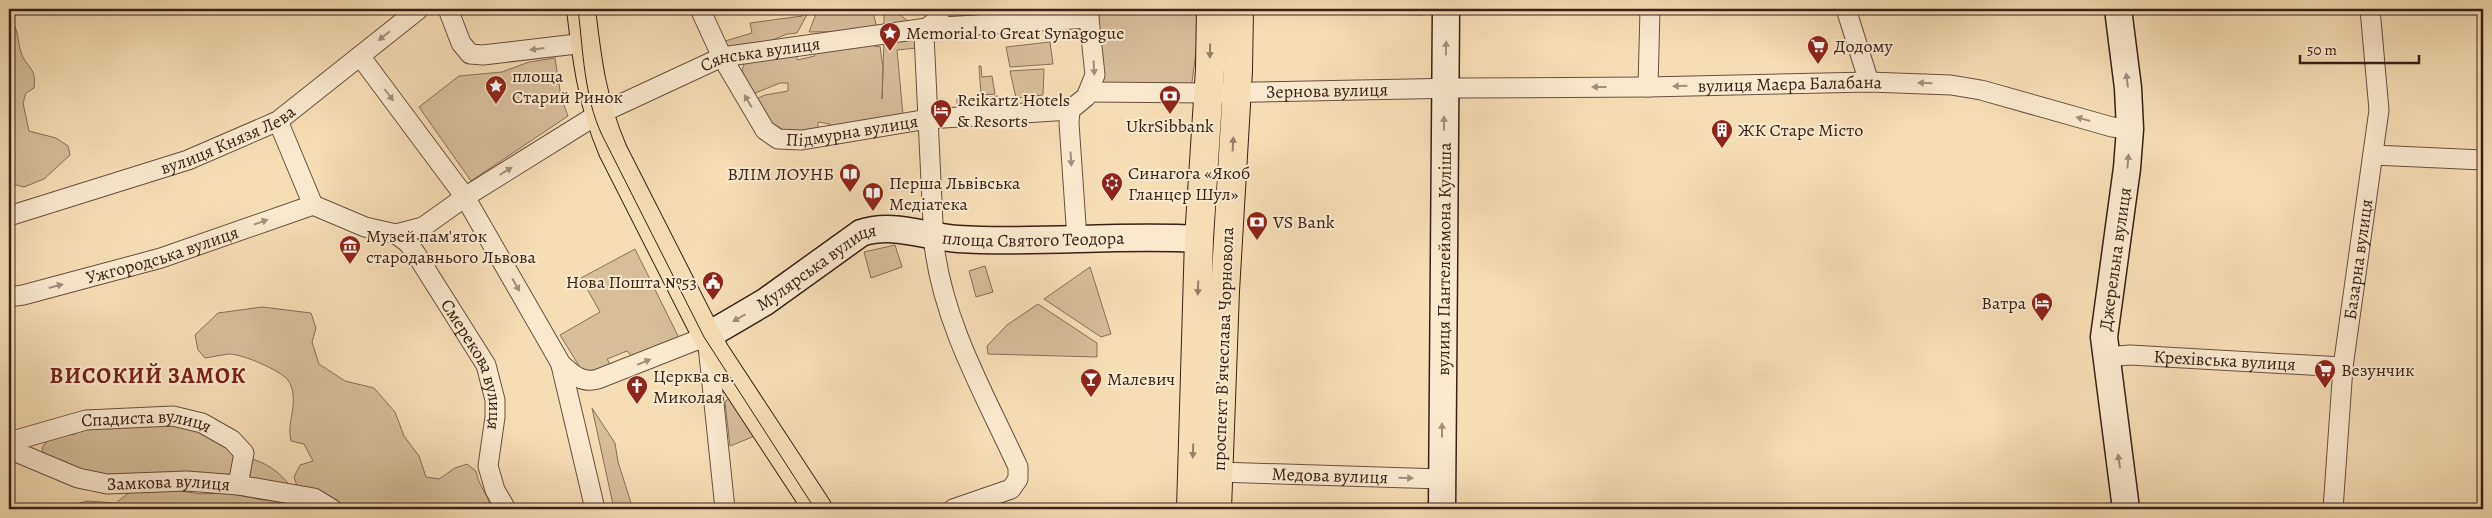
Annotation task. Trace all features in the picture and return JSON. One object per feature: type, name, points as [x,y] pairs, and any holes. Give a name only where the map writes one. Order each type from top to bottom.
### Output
[{"type":"main road","points":[[581,9],[598,114],[613,151],[706,336],[818,509]]},
{"type":"main road","name":"проспект Вʼячеслава Чорновола","points":[[1191,509],[1200,240],[1211,9]]},
{"type":"main road","name":"проспект Вʼячеслава Чорновола","points":[[1217,509],[1225,291],[1239,9]]},
{"type":"street","points":[[448,9],[461,43],[470,54],[483,55],[585,43]]},
{"type":"street","name":"Підмурна вулиця","points":[[700,9],[722,57],[765,130],[778,139],[802,140],[928,119],[1070,110]]},
{"type":"street","points":[[934,237],[924,35],[927,28],[939,18],[938,9]]},
{"type":"street","name":"вулиця Пантелеймона Куліша","points":[[1442,509],[1446,9]]},
{"type":"street","points":[[1648,87],[1650,9]]},
{"type":"street","points":[[1846,9],[1869,82]]},
{"type":"street","name":"Джерельна вулиця","points":[[2118,9],[2128,88],[2130,129],[2127,168],[2104,337],[2105,357],[2126,509]]},
{"type":"street","name":"Базарна вулиця","points":[[2333,509],[2344,366],[2354,281],[2374,155],[2379,110],[2370,9]]},
{"type":"street","name":"вулиця Князя Лева","points":[[9,216],[188,160],[278,121],[360,56],[409,11]]},
{"type":"street","points":[[1077,239],[1068,124],[1070,110],[1086,97],[1095,75],[1088,13]]},
{"type":"street","name":"Сянська вулиця","points":[[396,234],[423,227],[465,197],[598,114],[722,57],[927,28],[1088,13]]},
{"type":"street","points":[[360,56],[465,197],[561,364],[574,377],[592,381],[706,336],[725,509]]},
{"type":"street","name":"вулиця Маєра Балабана","points":[[1445,88],[1648,87],[1869,82],[1951,85],[1981,90],[2112,127],[2130,129]]},
{"type":"street","name":"Зернова вулиця","points":[[1089,92],[1236,92],[1445,88]]},
{"type":"street","points":[[278,121],[313,205],[365,227],[396,234]]},
{"type":"street","points":[[2374,155],[2483,160]]},
{"type":"street","name":"Ужгородська вулиця","points":[[9,297],[23,295],[160,258],[313,205]]},
{"type":"street","name":"Мулярська вулиця","points":[[706,336],[765,302],[860,233],[874,228],[888,228],[934,237]]},
{"type":"street","name":"Смерекова вулиця","points":[[396,234],[408,242],[486,365],[495,400],[488,466],[495,490],[506,509]]},
{"type":"street","name":"площа Святого Теодора","points":[[954,509],[1011,489],[1018,479],[1018,467],[953,324],[938,276],[934,237],[959,239],[1200,240]]},
{"type":"street","name":"Крехівська вулиця","points":[[2105,357],[2130,355],[2344,366]]},
{"type":"street","points":[[561,364],[595,509]]},
{"type":"street","points":[[712,398],[716,388],[727,382],[737,384]]},
{"type":"street","name":"Спадиста вулиця","points":[[9,442],[86,420],[173,416],[202,423],[232,440],[244,453],[238,485]]},
{"type":"street","name":"Замкова вулиця","points":[[9,449],[78,478],[107,484],[187,481],[238,485],[314,498],[332,509]]},
{"type":"street","name":"Медова вулиця","points":[[1218,472],[1442,479]]},
{"type":"shaded area","points":[[800,9],[810,9],[797,33],[787,34],[738,54],[731,53],[725,41],[752,33],[750,23],[802,16]]},
{"type":"shaded area","points":[[818,9],[872,9],[878,31],[809,32]]},
{"type":"shaded area","points":[[948,9],[1018,9],[1020,16],[995,21],[995,12],[990,12],[988,17],[949,19]]},
{"type":"shaded area","points":[[1096,9],[1202,9],[1191,89],[1104,88],[1094,22]]},
{"type":"shaded area","points":[[1393,9],[1422,9],[1422,15],[1393,14]]},
{"type":"shaded area","points":[[886,10],[898,13],[909,22],[884,26]]},
{"type":"shaded area","points":[[9,19],[15,26],[23,57],[34,75],[34,88],[26,93],[23,103],[29,131],[56,138],[68,146],[70,155],[44,179],[24,187],[9,183]]},
{"type":"shaded area","points":[[917,38],[917,48],[897,50],[903,115],[829,130],[830,124],[818,122],[818,132],[782,138],[756,99],[765,95],[788,91],[788,83],[780,83],[753,94],[742,71],[744,64],[787,44],[797,55],[797,60],[815,56],[812,51],[876,40],[876,47],[880,46],[883,68],[882,99],[884,40]]},
{"type":"shaded area","points":[[1050,42],[1053,64],[1010,67],[1006,47]]},
{"type":"shaded area","points":[[555,58],[561,97],[568,116],[471,181],[419,107],[459,76],[502,72],[529,62]]},
{"type":"shaded area","points":[[979,66],[981,66],[982,77],[992,76],[995,94],[981,95]]},
{"type":"shaded area","points":[[1044,69],[1043,95],[1016,98],[1010,71]]},
{"type":"shaded area","points":[[998,96],[998,101],[957,109],[957,99]]},
{"type":"shaded area","points":[[895,245],[902,267],[871,278],[864,252]]},
{"type":"shaded area","points":[[635,249],[681,342],[635,360],[627,351],[607,359],[613,369],[584,374],[560,335],[600,312],[581,278]]},
{"type":"shaded area","points":[[985,266],[993,292],[976,297],[969,271]]},
{"type":"shaded area","points":[[1090,267],[1111,334],[1101,337],[1044,299]]},
{"type":"shaded area","points":[[1038,304],[1097,343],[1097,357],[988,354],[987,346],[1007,325]]},
{"type":"shaded area","points":[[262,307],[311,313],[316,328],[312,342],[319,364],[345,381],[374,388],[395,412],[404,436],[419,456],[426,477],[439,479],[455,468],[467,464],[476,471],[491,509],[71,509],[73,505],[87,501],[116,503],[132,490],[168,489],[200,494],[227,493],[263,500],[289,497],[299,492],[294,477],[300,465],[313,461],[304,444],[291,441],[290,429],[293,401],[290,383],[284,376],[269,367],[241,356],[228,354],[205,358],[198,350],[195,335],[218,313]]},
{"type":"shaded area","points":[[731,396],[760,434],[730,446],[725,402]]},
{"type":"shaded area","points":[[592,408],[615,443],[618,462],[633,509],[614,509]]},
{"type":"shaded area","points":[[172,419],[237,450],[235,477],[97,478],[45,459],[42,448],[49,438],[75,434],[90,425]]},
{"type":"shaded area","points":[[245,457],[271,468],[282,476],[291,487],[241,479]]},
{"type":"tram line","points":[[578,9],[591,105],[602,135],[704,337],[815,509]]},
{"type":"place","name":"Memorial to Great Synagogue","points":[[890,52]]},
{"type":"place","name":"Додому","points":[[1818,65]]},
{"type":"place","name":"площа Старий Ринок","points":[[496,105]]},
{"type":"place","name":"UkrSibbank","points":[[1170,115]]},
{"type":"place","name":"Reikartz Hotels & Resorts","points":[[941,129]]},
{"type":"place","name":"ЖК Старе Місто","points":[[1722,149]]},
{"type":"place","name":"ВЛІМ ЛОУНБ","points":[[850,193]]},
{"type":"place","name":"Синагога «Якоб Гланцер Шул»","points":[[1112,202]]},
{"type":"place","name":"Перша Львівська Медіатека","points":[[873,212]]},
{"type":"place","name":"VS Bank","points":[[1257,241]]},
{"type":"place","name":"Музей пам'яток стародавнього Львова","points":[[350,265]]},
{"type":"place","name":"Нова Пошта №53","points":[[713,301]]},
{"type":"place","name":"Ватра","points":[[2042,322]]},
{"type":"place","name":"Везунчик","points":[[2325,389]]},
{"type":"place","name":"Малевич","points":[[1091,398]]},
{"type":"place","name":"Церква св. Миколая","points":[[637,405]]},
{"type":"district","name":"ВИСОКИЙ ЗАМОК","points":[[148,376]]}]
